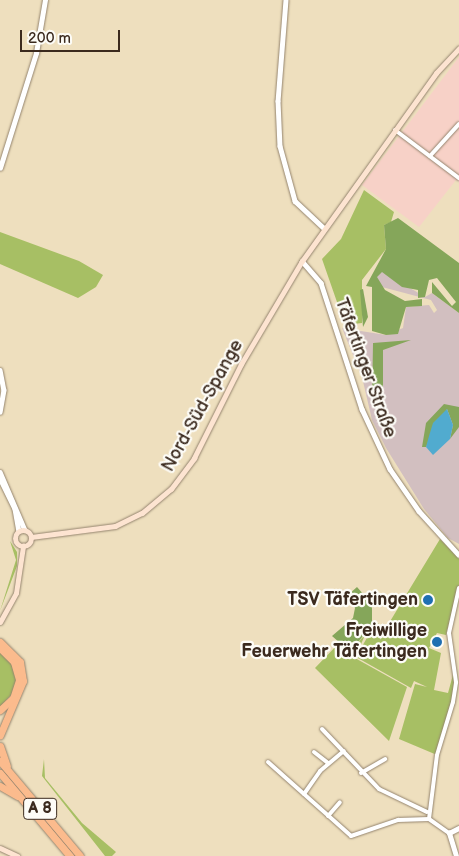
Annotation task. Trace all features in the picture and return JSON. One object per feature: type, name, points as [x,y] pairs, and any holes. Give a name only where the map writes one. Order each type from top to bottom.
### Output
[{"type":"highway","points":[[0,710],[12,698],[18,680],[14,662],[1,645]]},
{"type":"highway","points":[[0,734],[23,681],[20,662],[1,645]]},
{"type":"highway","points":[[0,746],[8,771]]},
{"type":"highway","name":"A 8","points":[[0,761],[80,856]]},
{"type":"highway","name":"A 8","points":[[0,773],[70,856]]},
{"type":"highway","points":[[0,786],[26,802]]},
{"type":"main road","name":"Nord-Süd-Spange","points":[[31,537],[105,529],[154,505],[194,458],[241,364],[302,261],[324,228],[395,130],[459,48]]},
{"type":"main road","points":[[0,622],[16,593],[23,546],[31,537],[22,531],[15,539],[23,546]]},
{"type":"main road","points":[[0,848],[17,856]]},
{"type":"street","points":[[0,168],[46,0]]},
{"type":"street","points":[[286,0],[278,101],[280,146],[295,201],[324,228]]},
{"type":"street","points":[[430,156],[459,124]]},
{"type":"street","points":[[395,130],[459,178]]},
{"type":"street","name":"Täfertinger Straße","points":[[302,261],[321,283],[362,409],[390,469],[437,533],[459,555]]},
{"type":"street","points":[[0,370],[0,412]]},
{"type":"street","points":[[0,472],[11,495],[22,531]]},
{"type":"street","points":[[0,478],[11,495]]},
{"type":"street","points":[[428,819],[427,812],[453,702],[457,668],[449,633],[459,588]]},
{"type":"street","points":[[322,729],[344,751],[360,774],[380,789],[427,812]]},
{"type":"street","points":[[304,794],[328,763],[344,751]]},
{"type":"street","points":[[314,752],[328,763]]},
{"type":"street","points":[[360,774],[385,759]]},
{"type":"street","points":[[268,762],[351,836],[398,820],[428,819],[449,833],[456,856]]},
{"type":"street","points":[[328,816],[340,802]]},
{"type":"street","points":[[449,833],[459,828]]},
{"type":"shaded area","points":[[459,57],[459,182],[456,180],[419,227],[362,185]]},
{"type":"shaded area","points":[[382,271],[425,297],[432,293],[459,313],[459,544],[448,538],[424,509],[386,448],[372,420],[362,377],[342,328],[386,335],[403,328],[406,307],[429,305],[434,313],[437,310],[431,300],[382,287],[376,277]]},
{"type":"green space","points":[[364,190],[394,212],[391,222],[384,225],[386,249],[362,280],[362,323],[345,325],[322,259],[341,239]]},
{"type":"green space","points":[[398,218],[459,263],[459,313],[432,293],[432,282],[452,306],[456,302],[437,278],[429,280],[425,297],[418,298],[418,290],[402,287],[382,272],[377,277],[385,290],[405,301],[422,299],[422,306],[406,307],[398,334],[386,335],[372,331],[372,287],[366,286],[386,249],[384,225]]},
{"type":"green space","points":[[0,232],[79,261],[103,275],[96,287],[78,298],[0,264]]},
{"type":"green space","points":[[363,289],[368,317],[363,327],[360,290]]},
{"type":"green space","points":[[411,340],[383,350],[383,390],[381,397],[372,401],[373,343]]},
{"type":"green space","points":[[444,404],[459,407],[459,427],[450,439],[453,425],[447,409],[426,447],[422,447],[426,423]]},
{"type":"green space","name":"TSV Täfertingen","points":[[440,539],[459,558],[459,585],[446,635],[437,633],[429,648],[441,653],[434,690],[448,693],[454,671],[453,702],[437,755],[399,739],[415,684],[427,687],[414,681],[411,688],[356,657],[376,622],[386,628]]},
{"type":"green space","points":[[10,541],[17,552],[17,566],[0,611],[16,560]]},
{"type":"green space","points":[[357,587],[372,604],[372,625],[358,642],[340,643],[332,636],[353,618],[355,608],[348,595]]},
{"type":"green space","points":[[365,635],[355,658],[407,687],[389,741],[315,668],[338,644],[358,642]]},
{"type":"green space","points":[[0,650],[9,658],[17,680],[13,693],[0,707]]},
{"type":"green space","points":[[44,759],[45,778],[82,823],[116,852],[112,856],[105,856],[42,776]]},
{"type":"water","points":[[447,409],[453,425],[450,439],[433,455],[426,447],[429,436],[433,423]]},
{"type":"place","name":"TSV Täfertingen","points":[[428,600]]},
{"type":"place","name":"Freiwillige Feuerwehr Täfertingen","points":[[437,642]]}]
